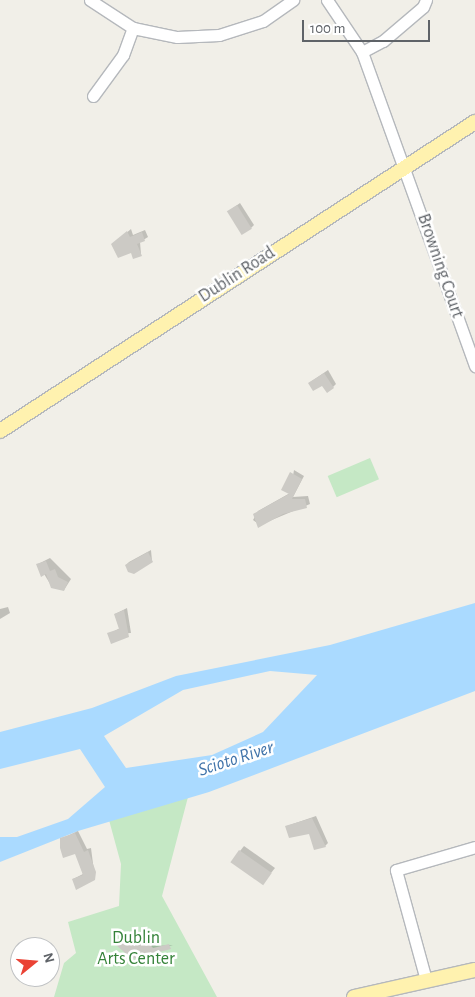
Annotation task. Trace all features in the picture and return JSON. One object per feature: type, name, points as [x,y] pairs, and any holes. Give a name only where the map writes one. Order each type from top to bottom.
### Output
[{"type":"main road","name":"Dublin Road","points":[[0,431],[404,165],[475,122]]},
{"type":"main road","points":[[354,997],[475,970]]},
{"type":"street","points":[[90,0],[133,28],[177,37],[219,35],[263,21],[293,0]]},
{"type":"street","name":"Browning Court","points":[[327,0],[362,52],[475,366]]},
{"type":"street","points":[[362,52],[383,41],[423,7],[426,0]]},
{"type":"street","points":[[94,96],[123,55],[133,28]]},
{"type":"street","points":[[426,980],[396,870],[475,848]]},
{"type":"green space","points":[[370,458],[379,479],[337,497],[328,476]]},
{"type":"green space","name":"Dublin Arts Center","points":[[188,797],[162,896],[217,997],[54,997],[57,987],[60,987],[60,977],[64,963],[76,953],[68,922],[119,906],[121,864],[109,820]]},
{"type":"water","name":"Scioto River","points":[[475,603],[475,691],[209,792],[78,831],[0,862],[0,837],[17,837],[68,819],[105,787],[80,749],[0,769],[0,732],[92,708],[176,676],[330,645]],"holes":[[[270,671],[317,675],[263,732],[212,755],[126,768],[104,736],[183,690]]]},
{"type":"building","points":[[237,205],[252,229],[242,235],[227,211]]},
{"type":"building","points":[[127,231],[130,237],[142,232],[145,241],[137,244],[142,256],[133,259],[131,253],[118,258],[111,244]]},
{"type":"building","points":[[324,373],[334,388],[327,393],[322,386],[313,391],[308,383]]},
{"type":"building","points":[[290,472],[302,479],[292,499],[305,499],[307,508],[283,514],[258,528],[253,514],[289,494],[281,490]]},
{"type":"building","points":[[148,552],[153,562],[134,574],[128,572],[125,565]]},
{"type":"building","points":[[46,561],[50,571],[55,569],[58,577],[68,582],[64,591],[51,588],[46,574],[41,577],[36,564]]},
{"type":"building","points":[[124,610],[129,637],[111,644],[107,633],[119,629],[114,614]]},
{"type":"building","points":[[312,818],[326,847],[314,850],[309,834],[289,838],[285,826]]},
{"type":"building","points":[[75,833],[84,852],[88,850],[96,872],[95,880],[76,890],[72,879],[83,875],[75,854],[63,858],[60,848],[60,838]]},
{"type":"building","points":[[239,850],[272,873],[263,885],[230,862]]},
{"type":"building","points":[[121,936],[131,944],[147,941],[153,948],[169,944],[171,949],[132,959],[115,944]]}]
